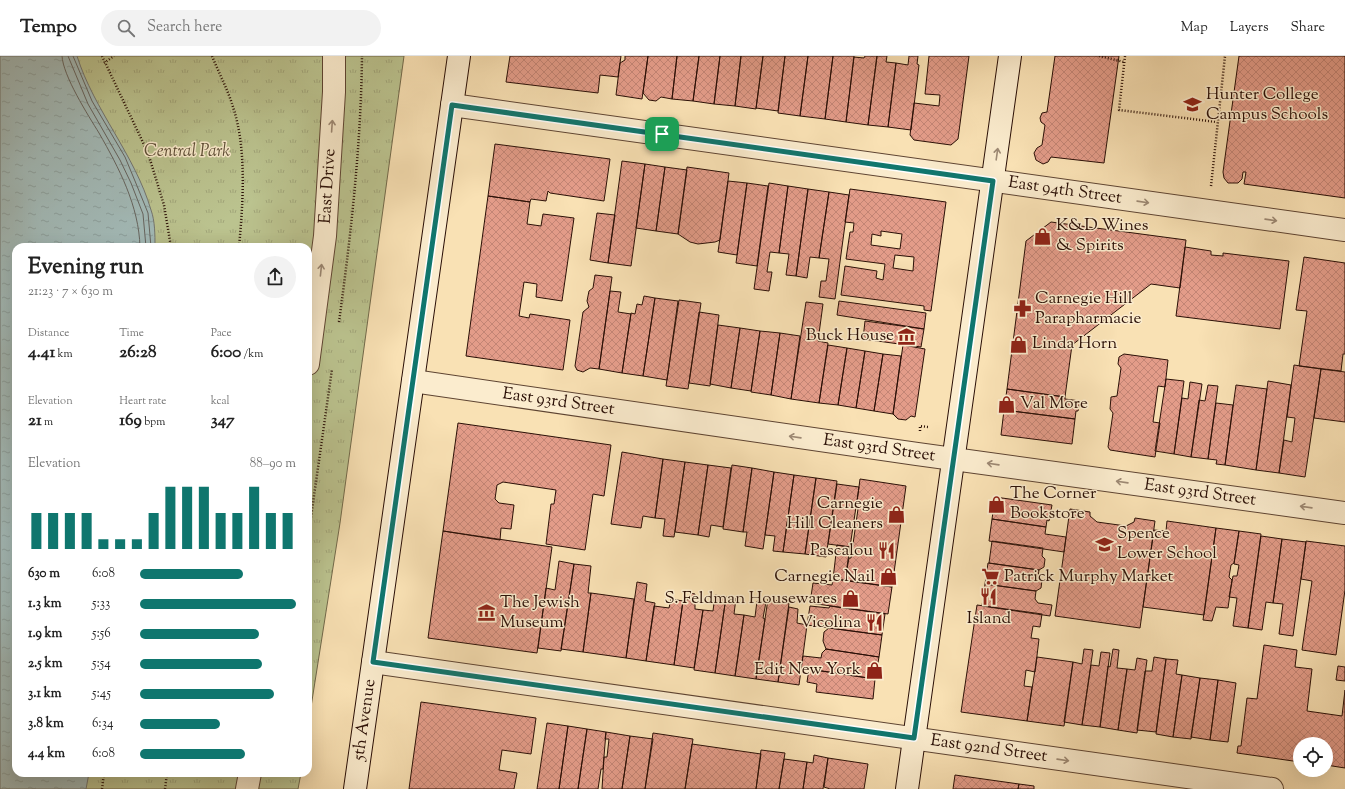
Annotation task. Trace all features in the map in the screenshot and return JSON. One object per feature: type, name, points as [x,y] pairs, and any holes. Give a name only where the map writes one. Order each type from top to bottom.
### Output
[{"type":"street","name":"East Drive","points":[[312,334],[325,236],[334,86],[334,56]]},
{"type":"street","name":"5th Avenue","points":[[355,789],[459,56]]},
{"type":"street","points":[[907,789],[1010,56]]},
{"type":"street","name":"East 94th Street","points":[[452,105],[1345,230]]},
{"type":"street","name":"East 93rd Street","points":[[413,381],[954,459],[1345,513]]},
{"type":"street","name":"East 92nd Street","points":[[373,662],[1272,789]]},
{"type":"street","points":[[248,789],[250,777]]},
{"type":"path","points":[[102,56],[148,153],[164,205],[169,243]]},
{"type":"path","points":[[104,63],[114,56]]},
{"type":"path","points":[[212,56],[233,107],[239,128],[242,200],[239,243]]},
{"type":"path","points":[[1099,56],[1124,62]]},
{"type":"path","points":[[1125,56],[1119,110],[1217,122]]},
{"type":"path","points":[[1211,186],[1225,56]]},
{"type":"path","points":[[920,431],[920,426],[928,427]]},
{"type":"path","points":[[102,789],[104,777]]},
{"type":"path","points":[[165,789],[166,777]]},
{"type":"green space","name":"Central Park","points":[[0,56],[404,56],[340,523],[312,701],[312,243],[12,243],[12,777],[300,777],[298,789],[0,789]]},
{"type":"water","points":[[0,56],[77,56],[93,95],[125,151],[144,190],[154,223],[155,243],[12,243],[12,777],[88,777],[86,789],[0,789]]},
{"type":"building","points":[[510,56],[621,56],[618,77],[600,75],[598,93],[506,82]]},
{"type":"building","points":[[625,56],[648,56],[642,99],[616,95],[620,63],[625,60]]},
{"type":"building","points":[[648,56],[677,56],[672,99],[661,97],[656,101],[649,100],[643,93]]},
{"type":"building","points":[[677,56],[699,56],[693,101],[672,99]]},
{"type":"building","points":[[699,56],[720,56],[714,104],[693,101]]},
{"type":"building","points":[[720,56],[741,56],[735,106],[714,104]]},
{"type":"building","points":[[741,56],[763,56],[756,109],[735,106]]},
{"type":"building","points":[[763,56],[785,56],[778,111],[756,108]]},
{"type":"building","points":[[785,56],[808,56],[800,116],[778,113]]},
{"type":"building","points":[[808,56],[833,56],[825,119],[800,116]]},
{"type":"building","points":[[833,56],[854,56],[846,122],[825,119]]},
{"type":"building","points":[[865,56],[877,56],[868,125],[846,122],[854,57],[864,58]]},
{"type":"building","points":[[877,56],[887,56],[886,62],[896,63],[888,127],[868,125]]},
{"type":"building","points":[[909,56],[918,56],[917,64],[919,65],[911,130],[888,127],[896,63],[908,65]]},
{"type":"building","points":[[929,56],[969,56],[958,139],[951,145],[914,140],[910,135],[914,103],[939,106],[940,95],[925,94]]},
{"type":"building","points":[[1055,56],[1119,56],[1104,163],[1051,157],[1048,162],[1043,164],[1036,160],[1034,153],[1037,148],[1042,145],[1045,125],[1041,122],[1040,118],[1042,113],[1047,112]]},
{"type":"building","points":[[1239,56],[1345,56],[1345,198],[1244,184],[1246,172],[1243,172],[1242,179],[1238,183],[1228,183],[1224,178],[1223,172]]},
{"type":"building","points":[[495,144],[610,159],[604,201],[550,193],[548,191],[546,201],[531,199],[530,202],[488,196]]},
{"type":"building","points":[[622,161],[645,164],[631,266],[608,263]]},
{"type":"building","points":[[645,164],[665,167],[656,231],[636,228]]},
{"type":"building","points":[[665,167],[687,170],[678,234],[656,231]]},
{"type":"building","points":[[687,167],[729,173],[720,240],[698,244],[690,242],[678,234]]},
{"type":"building","points":[[728,181],[747,183],[737,255],[718,252]]},
{"type":"building","points":[[747,183],[768,186],[757,266],[736,263]]},
{"type":"building","points":[[769,183],[788,186],[779,253],[770,252],[767,272],[772,272],[769,291],[754,289]]},
{"type":"building","points":[[788,186],[808,189],[796,276],[786,275],[789,254],[779,253]]},
{"type":"building","points":[[808,189],[829,192],[819,258],[810,257],[807,278],[796,276]]},
{"type":"building","points":[[850,189],[946,202],[931,311],[924,310],[924,306],[841,295],[845,266],[877,271],[876,278],[883,280],[885,264],[846,259],[850,232],[853,232],[854,223],[845,222]],"holes":[[[881,231],[902,234],[900,249],[871,245],[872,234],[881,236]],[[895,255],[914,257],[913,271],[893,268]]]},
{"type":"building","points":[[829,192],[849,195],[835,299],[819,297],[821,281],[826,281],[829,259],[819,258]]},
{"type":"building","points":[[488,196],[530,202],[527,224],[541,226],[543,214],[574,218],[562,301],[536,297],[537,284],[524,282],[519,316],[529,318],[530,314],[570,320],[563,370],[466,356]]},
{"type":"building","points":[[597,213],[615,215],[608,263],[590,260]]},
{"type":"building","points":[[1051,222],[1186,240],[1180,288],[1151,284],[1072,345],[1065,397],[1007,389],[1026,241]]},
{"type":"building","points":[[1185,247],[1211,251],[1211,255],[1223,256],[1223,253],[1289,261],[1280,329],[1176,316]]},
{"type":"building","points":[[1304,257],[1345,263],[1345,354],[1343,354],[1341,371],[1299,366],[1307,311],[1296,310]]},
{"type":"building","points":[[595,275],[612,277],[599,369],[590,368],[583,372],[577,370],[575,366],[583,312],[589,307],[587,301],[589,291],[593,288]]},
{"type":"building","points":[[610,291],[621,292],[618,312],[631,314],[622,373],[599,369]]},
{"type":"building","points":[[644,296],[655,298],[643,376],[622,373],[631,313],[635,314],[637,304],[642,305]]},
{"type":"building","points":[[655,298],[678,301],[667,380],[643,376]]},
{"type":"building","points":[[679,300],[701,303],[688,389],[666,386]]},
{"type":"building","points":[[839,301],[926,313],[924,329],[837,315]]},
{"type":"building","points":[[806,302],[823,304],[818,341],[828,343],[819,403],[791,399]]},
{"type":"building","points":[[699,312],[719,315],[710,386],[689,383]]},
{"type":"building","points":[[865,321],[924,329],[921,347],[863,339]]},
{"type":"building","points":[[718,325],[740,328],[731,388],[710,384]]},
{"type":"building","points":[[740,328],[760,331],[751,391],[731,388]]},
{"type":"building","points":[[760,331],[780,333],[771,395],[751,392]]},
{"type":"building","points":[[780,333],[800,336],[791,399],[771,395]]},
{"type":"building","points":[[828,345],[847,348],[838,405],[819,403]]},
{"type":"building","points":[[903,345],[925,349],[915,417],[911,416],[906,420],[898,419],[893,414]]},
{"type":"building","points":[[847,348],[865,351],[856,408],[838,405]]},
{"type":"building","points":[[865,351],[883,354],[874,411],[856,408]]},
{"type":"building","points":[[883,354],[901,356],[893,414],[874,411]]},
{"type":"building","points":[[1124,354],[1168,360],[1165,387],[1158,386],[1153,422],[1160,423],[1155,457],[1110,450],[1108,447],[1113,413],[1110,409],[1111,397],[1117,396],[1121,368],[1118,364],[1119,357]]},
{"type":"building","points":[[1294,365],[1321,369],[1305,477],[1279,473],[1284,440],[1292,442],[1295,418],[1287,417]]},
{"type":"building","points":[[1321,369],[1345,372],[1345,422],[1314,418]]},
{"type":"building","points":[[1166,379],[1184,381],[1174,454],[1155,451]]},
{"type":"building","points":[[1268,381],[1291,385],[1279,473],[1256,470]]},
{"type":"building","points":[[1190,382],[1202,384],[1191,457],[1174,454],[1182,398],[1188,399]]},
{"type":"building","points":[[1208,385],[1218,386],[1208,459],[1191,457],[1199,400],[1205,401]]},
{"type":"building","points":[[1236,385],[1267,389],[1256,470],[1225,465]]},
{"type":"building","points":[[1007,389],[1065,397],[1065,399],[1080,401],[1078,411],[1076,411],[1075,419],[1004,410]]},
{"type":"building","points":[[1216,403],[1233,405],[1225,465],[1216,464],[1217,460],[1208,459]]},
{"type":"building","points":[[1004,410],[1075,419],[1072,444],[1001,435]]},
{"type":"building","points":[[458,423],[611,445],[604,496],[593,494],[585,550],[546,544],[551,504],[554,504],[556,490],[503,482],[497,485],[495,499],[499,503],[514,505],[511,529],[501,528],[500,540],[443,531]]},
{"type":"building","points":[[622,452],[663,459],[655,518],[643,516],[641,528],[611,524]]},
{"type":"building","points":[[663,459],[685,462],[674,537],[663,536],[665,519],[655,518]]},
{"type":"building","points":[[685,462],[708,465],[698,535],[675,532]]},
{"type":"building","points":[[708,465],[731,468],[723,527],[711,525],[709,537],[698,535]]},
{"type":"building","points":[[732,465],[752,468],[743,532],[723,529]]},
{"type":"building","points":[[752,468],[774,472],[763,549],[745,546],[747,532],[743,532]]},
{"type":"building","points":[[774,472],[794,475],[783,552],[773,551],[775,536],[765,535]]},
{"type":"building","points":[[794,475],[816,478],[805,554],[783,552]]},
{"type":"building","points":[[816,478],[837,481],[826,557],[805,554]]},
{"type":"building","points":[[860,479],[906,486],[892,587],[845,580],[849,558],[851,558],[859,502],[857,502]]},
{"type":"building","points":[[837,484],[859,487],[850,547],[828,544]]},
{"type":"building","points":[[995,497],[1052,505],[1049,521],[1047,520],[1046,527],[992,519],[993,512],[990,511],[992,499],[995,499]]},
{"type":"building","points":[[1070,509],[1090,512],[1090,516],[1097,522],[1126,526],[1134,522],[1135,518],[1155,521],[1140,628],[1055,616]]},
{"type":"building","points":[[992,519],[1046,527],[1045,534],[1066,537],[1064,552],[989,541]]},
{"type":"building","points":[[1167,521],[1216,528],[1204,615],[1143,607],[1154,530],[1166,531]]},
{"type":"building","points":[[1216,528],[1239,531],[1234,563],[1231,565],[1229,577],[1232,580],[1228,608],[1216,607],[1212,621],[1203,620]]},
{"type":"building","name":"The Jewish Museum","points":[[443,531],[552,547],[537,653],[428,638]]},
{"type":"building","points":[[1239,531],[1261,534],[1248,628],[1233,626],[1237,598],[1229,597],[1233,576],[1237,576],[1239,565],[1234,564]]},
{"type":"building","points":[[1261,536],[1282,539],[1273,603],[1266,602],[1262,630],[1248,628]]},
{"type":"building","points":[[1282,539],[1306,542],[1293,636],[1279,634],[1283,604],[1273,603]]},
{"type":"building","points":[[992,541],[1043,548],[1042,556],[1045,559],[1044,567],[1039,570],[989,563]]},
{"type":"building","points":[[1306,541],[1345,546],[1345,590],[1336,655],[1302,650],[1312,581],[1301,579]]},
{"type":"building","points":[[837,545],[850,547],[845,580],[833,579]]},
{"type":"building","points":[[559,561],[574,564],[561,651],[538,648],[546,588],[555,590]]},
{"type":"building","points":[[988,563],[1039,570],[1038,577],[1042,580],[1041,588],[1036,591],[985,584]]},
{"type":"building","points":[[574,564],[591,566],[588,593],[591,593],[583,652],[561,649]]},
{"type":"building","name":"S. Feldman Housewares","points":[[833,579],[892,587],[888,614],[810,603],[813,583],[832,585]]},
{"type":"building","points":[[637,582],[647,584],[645,601],[655,603],[646,661],[626,658]]},
{"type":"building","points":[[985,584],[1036,591],[1035,599],[1038,603],[1052,605],[1050,616],[982,606]]},
{"type":"building","points":[[591,593],[634,599],[626,658],[583,652]]},
{"type":"building","points":[[690,593],[695,594],[695,609],[703,610],[694,668],[674,665],[683,601],[689,599]]},
{"type":"building","points":[[715,595],[726,597],[715,673],[694,670],[703,610],[713,611]]},
{"type":"building","points":[[726,597],[736,598],[734,614],[744,615],[735,676],[715,673]]},
{"type":"building","points":[[671,599],[683,601],[674,665],[646,661],[654,606],[669,608]]},
{"type":"building","points":[[768,599],[789,603],[778,682],[756,679]]},
{"type":"building","points":[[757,601],[766,602],[756,679],[735,676],[744,615],[755,617]]},
{"type":"building","points":[[977,605],[1042,614],[1040,627],[1033,626],[1031,638],[1039,639],[1035,672],[1026,670],[1024,686],[1032,687],[1027,721],[961,712]]},
{"type":"building","points":[[810,606],[829,608],[830,606],[885,614],[882,635],[807,625]]},
{"type":"building","points":[[789,607],[798,609],[797,623],[807,625],[799,685],[778,682]]},
{"type":"building","points":[[829,628],[882,635],[879,657],[826,649],[823,641],[824,632]]},
{"type":"building","points":[[1264,645],[1297,650],[1295,667],[1312,669],[1307,711],[1342,716],[1345,690],[1345,768],[1333,766],[1333,737],[1293,737],[1293,761],[1237,753],[1238,746],[1241,746],[1247,698],[1257,699]]},
{"type":"building","points":[[826,649],[879,657],[875,679],[801,668],[803,656],[821,658],[822,653]]},
{"type":"building","points":[[1084,649],[1093,650],[1082,725],[1064,722],[1073,662],[1082,664]]},
{"type":"building","points":[[1113,649],[1119,650],[1117,668],[1127,669],[1118,730],[1100,727],[1108,666],[1110,667]]},
{"type":"building","points":[[1101,652],[1110,653],[1100,727],[1082,725],[1091,665],[1099,666]]},
{"type":"building","points":[[1037,657],[1073,662],[1064,726],[1027,721]]},
{"type":"building","points":[[1154,657],[1166,659],[1156,732],[1137,730],[1145,671],[1152,671]]},
{"type":"building","points":[[1137,658],[1147,660],[1137,733],[1118,730],[1127,669],[1135,670]]},
{"type":"building","points":[[1166,659],[1178,660],[1176,674],[1182,675],[1173,737],[1156,734]]},
{"type":"building","points":[[1338,666],[1345,667],[1345,681],[1336,680]]},
{"type":"building","points":[[809,669],[875,679],[873,699],[816,692],[817,684],[807,682]]},
{"type":"building","points":[[1182,675],[1200,678],[1191,739],[1173,737]]},
{"type":"building","points":[[1200,678],[1218,680],[1210,740],[1191,737]]},
{"type":"building","points":[[1218,680],[1236,683],[1228,742],[1210,740]]},
{"type":"building","points":[[421,702],[536,718],[531,754],[502,750],[499,770],[517,773],[514,789],[409,789]]},
{"type":"building","points":[[547,723],[568,726],[559,789],[537,789]]},
{"type":"building","points":[[568,726],[587,729],[578,789],[559,789]]},
{"type":"building","points":[[587,729],[606,732],[603,769],[601,769],[598,789],[578,789]]},
{"type":"building","points":[[606,732],[630,736],[622,789],[602,789],[604,757],[607,757],[609,739],[605,739]]},
{"type":"building","points":[[653,733],[693,739],[685,789],[645,789]]},
{"type":"building","points":[[630,736],[653,739],[645,789],[622,789]]},
{"type":"building","points":[[692,744],[761,754],[756,789],[685,789]]},
{"type":"building","points":[[761,750],[785,753],[779,789],[756,789]]},
{"type":"building","points":[[814,755],[828,758],[823,789],[803,789],[807,762],[813,763]]},
{"type":"building","points":[[828,758],[868,764],[864,789],[830,789],[824,787]]},
{"type":"building","points":[[784,759],[807,762],[803,789],[779,789]]},
{"type":"building","points":[[955,775],[1019,784],[1018,789],[953,789]]},
{"type":"building","points":[[1019,784],[1034,786],[1034,789],[1018,789]]},
{"type":"place","name":"Hunter College Campus Schools","points":[[1193,105]]},
{"type":"place","name":"K&D Wines & Spirits","points":[[1043,236]]},
{"type":"place","name":"Carnegie Hill Parapharmacie","points":[[1022,309]]},
{"type":"place","name":"Buck House","points":[[907,336]]},
{"type":"place","name":"Linda Horn","points":[[1019,344]]},
{"type":"place","name":"Val More","points":[[1007,404]]},
{"type":"place","name":"The Corner Bookstore","points":[[997,504]]},
{"type":"place","name":"Carnegie Hill Cleaners","points":[[896,514]]},
{"type":"place","name":"Spence Lower School","points":[[1104,544]]},
{"type":"place","name":"Pascalou","points":[[886,551]]},
{"type":"place","name":"Carnegie Nail","points":[[888,577]]},
{"type":"place","name":"Patrick Murphy Market","points":[[991,577]]},
{"type":"place","name":"Island","points":[[989,597]]},
{"type":"place","name":"S. Feldman Housewares","points":[[850,599]]},
{"type":"place","name":"The Jewish Museum","points":[[487,613]]},
{"type":"place","name":"Vicolina","points":[[874,623]]},
{"type":"place","name":"Edit New York","points":[[874,670]]},
{"type":"route","points":[[452,105],[662,134],[993,181],[914,738],[373,662],[452,105]]}]
